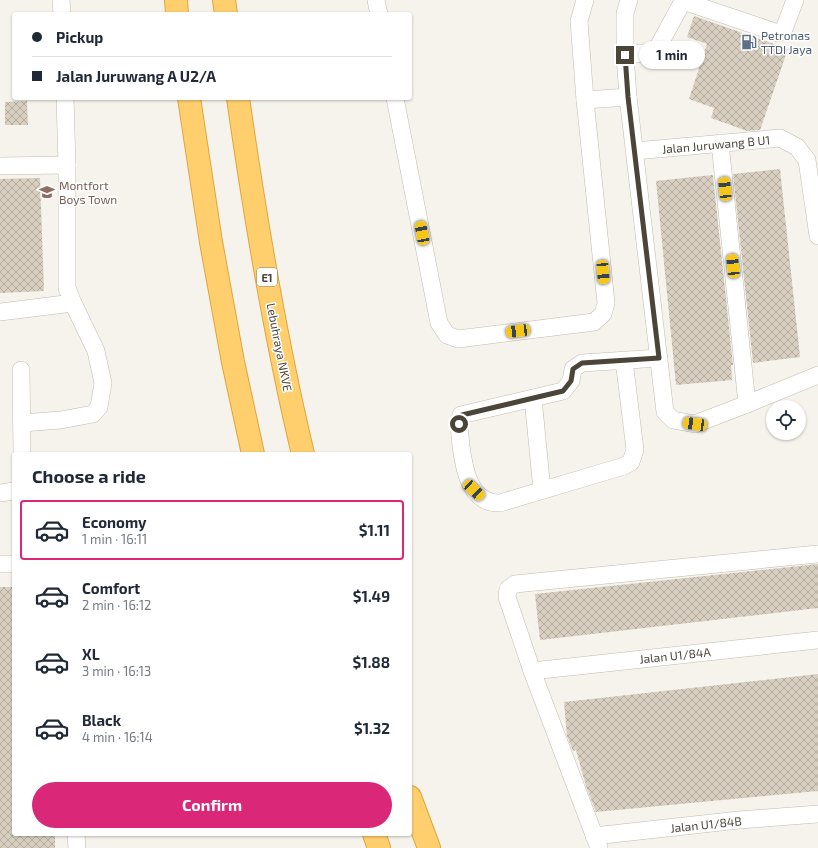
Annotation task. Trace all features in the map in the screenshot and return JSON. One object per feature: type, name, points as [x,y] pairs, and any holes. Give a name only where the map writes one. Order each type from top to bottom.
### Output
[{"type":"highway","points":[[176,0],[178,12]]},
{"type":"highway","points":[[224,0],[226,12]]},
{"type":"highway","points":[[189,100],[211,242],[233,362],[254,452]]},
{"type":"highway","name":"Lebuhraya NKVE","points":[[238,100],[269,289],[282,360],[303,452]]},
{"type":"highway","points":[[412,802],[429,848]]},
{"type":"highway","points":[[375,836],[379,848]]},
{"type":"street","points":[[61,0],[62,12]]},
{"type":"street","points":[[376,0],[379,12]]},
{"type":"street","points":[[396,100],[439,323],[446,335],[458,339],[594,322],[603,314],[606,303],[579,21],[585,0]]},
{"type":"street","points":[[629,0],[625,13],[625,55],[628,97],[665,412],[673,420],[695,424],[818,375]]},
{"type":"street","points":[[625,55],[652,52],[658,47],[683,1],[778,33],[784,29],[795,0]]},
{"type":"street","points":[[586,100],[628,97]]},
{"type":"street","points":[[22,423],[61,420],[93,414],[100,407],[103,383],[96,351],[67,288],[67,165],[65,100]]},
{"type":"street","name":"Jalan Juruwang B U1","points":[[635,151],[780,138],[797,147],[807,160],[818,236]]},
{"type":"street","points":[[720,143],[747,404]]},
{"type":"street","points":[[0,166],[67,165]]},
{"type":"street","points":[[0,312],[73,303]]},
{"type":"street","points":[[624,360],[634,450],[631,462],[624,466],[500,503],[486,501],[474,490],[464,469],[459,424],[462,415],[563,391],[571,381],[573,369],[582,363],[624,360],[659,358]]},
{"type":"street","points":[[21,370],[22,452]]},
{"type":"street","points":[[533,398],[542,490]]},
{"type":"street","points":[[0,493],[12,491]]},
{"type":"street","points":[[596,842],[532,671],[507,597],[508,589],[515,584],[818,554]]},
{"type":"street","points":[[0,564],[12,564]]},
{"type":"street","name":"Jalan U1/84A","points":[[532,671],[818,640]]},
{"type":"street","name":"Jalan U1/84B","points":[[596,842],[739,820],[818,814]]},
{"type":"street","points":[[76,836],[77,848]]},
{"type":"building","points":[[694,16],[788,49],[760,130],[747,131],[711,118],[714,108],[689,99],[707,44],[687,37]]},
{"type":"building","points":[[27,101],[28,125],[5,125],[5,102]]},
{"type":"building","points":[[780,169],[800,357],[753,363],[733,174]]},
{"type":"building","points":[[712,175],[733,365],[731,365],[732,380],[676,385],[656,181]]},
{"type":"building","points":[[40,178],[44,291],[0,293],[0,179]]},
{"type":"building","points":[[818,564],[818,608],[540,640],[535,594]]},
{"type":"building","points":[[0,587],[12,587],[12,836],[55,836],[55,848],[0,848]]},
{"type":"building","points":[[818,674],[818,791],[596,812],[586,786],[576,750],[573,751],[567,736],[564,702]]},
{"type":"place","name":"Petronas TTDI Jaya","points":[[749,42]]},
{"type":"place","name":"Montfort Boys Town","points":[[47,192]]},
{"type":"route","points":[[459,424],[462,415],[563,391],[571,381],[573,369],[582,363],[659,358],[628,97],[625,55]]}]
